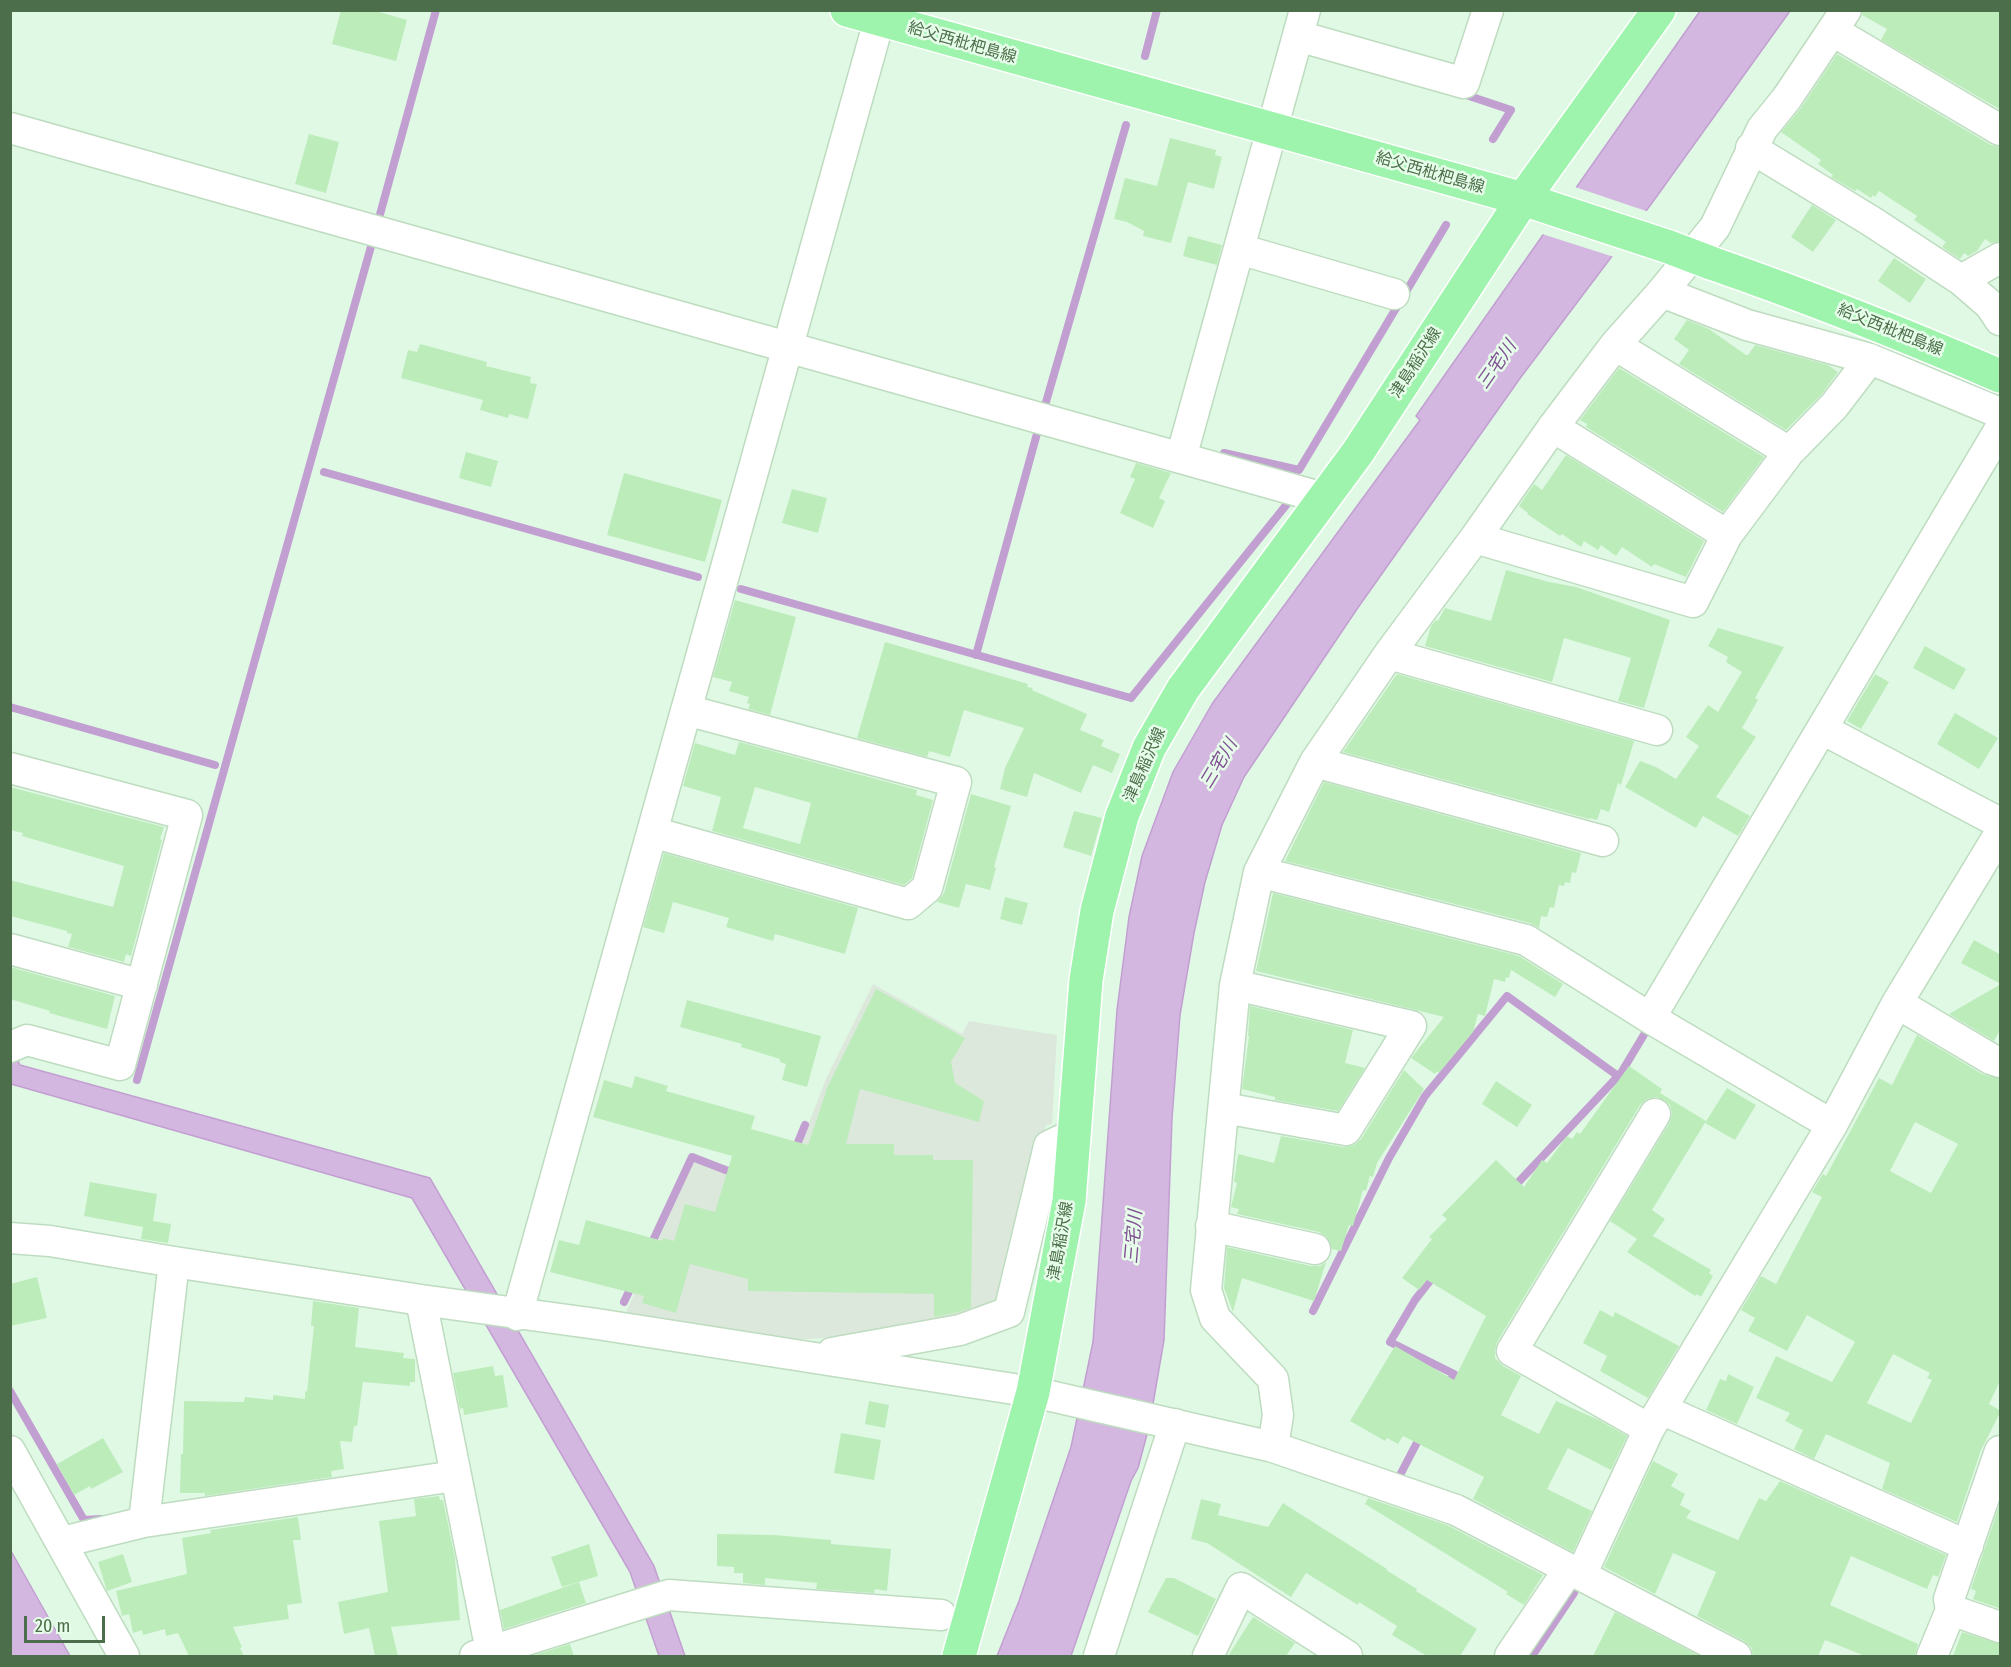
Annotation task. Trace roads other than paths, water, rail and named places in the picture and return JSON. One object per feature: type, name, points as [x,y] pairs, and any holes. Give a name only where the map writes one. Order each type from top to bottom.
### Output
[{"type":"main road","name":"給父西枇杷島線","points":[[847,10],[881,15],[1536,203],[1788,290],[2001,376]]},
{"type":"main road","name":"津島稲沢線","points":[[959,1656],[1033,1392],[1069,1201],[1086,980],[1097,911],[1122,816],[1145,758],[1184,689],[1358,452],[1536,203],[1659,10]]},
{"type":"street","points":[[1181,458],[1301,23],[1464,83],[1488,10]]},
{"type":"street","points":[[513,1314],[652,832],[881,15]]},
{"type":"street","points":[[1273,1447],[1278,1415],[1273,1379],[1215,1318],[1206,1290],[1235,985],[1259,872],[1315,762],[1389,654],[1553,427],[1615,345],[1662,292],[1715,226],[1762,129],[1787,98],[1839,21],[2001,130]]},
{"type":"street","points":[[10,128],[1323,498]]},
{"type":"street","points":[[1751,148],[1871,221],[1961,280],[1990,305],[2001,320]]},
{"type":"street","points":[[1239,249],[1394,294]]},
{"type":"street","points":[[1961,280],[2001,258]]},
{"type":"street","points":[[1662,292],[1747,325],[1870,359],[2001,413]]},
{"type":"street","points":[[1615,345],[1789,452]]},
{"type":"street","points":[[1475,538],[1693,602],[1727,535],[1789,452],[1834,406],[1870,359]]},
{"type":"street","points":[[1553,427],[1727,535]]},
{"type":"street","points":[[1650,1018],[2001,429]]},
{"type":"street","points":[[1389,654],[1657,730]]},
{"type":"street","points":[[652,832],[908,904],[927,888],[956,782],[686,710]]},
{"type":"street","points":[[1822,729],[2001,823]]},
{"type":"street","points":[[1315,762],[1603,841]]},
{"type":"street","points":[[10,768],[187,815],[120,1065],[27,1040],[12,1046]]},
{"type":"street","points":[[1510,1656],[1575,1572],[1655,1419],[1832,1125],[1897,1003],[2001,833]]},
{"type":"street","points":[[1259,872],[1526,940],[1650,1018],[1832,1125]]},
{"type":"street","points":[[10,949],[142,985]]},
{"type":"street","points":[[1224,1108],[1346,1130],[1411,1026],[1235,985]]},
{"type":"street","points":[[1897,1003],[1991,1059],[2001,1062]]},
{"type":"street","points":[[1655,1114],[1512,1351],[1655,1419],[1968,1546]]},
{"type":"street","points":[[810,1357],[960,1330],[1009,1312],[1049,1146],[1074,1134]]},
{"type":"street","points":[[1211,1226],[1315,1249]]},
{"type":"street","points":[[10,1238],[50,1241],[468,1308],[597,1324],[1033,1392],[1273,1447],[1456,1510],[1736,1656]]},
{"type":"street","points":[[144,1522],[174,1262]]},
{"type":"street","points":[[421,1300],[486,1655],[669,1595],[941,1615]]},
{"type":"street","points":[[1099,1656],[1168,1422]]},
{"type":"street","points":[[10,1451],[124,1656]]},
{"type":"street","points":[[1932,1656],[1950,1611],[1949,1599],[2001,1451]]},
{"type":"street","points":[[62,1542],[144,1522],[455,1476]]},
{"type":"street","points":[[1208,1656],[1241,1588],[1347,1656]]},
{"type":"street","points":[[1950,1611],[2001,1627]]},
{"type":"water","name":"三宅川","points":[[1700,11],[1790,11],[1652,203],[1521,377],[1357,609],[1244,777],[1222,825],[1205,882],[1180,1015],[1172,1118],[1164,1340],[1149,1427],[1138,1468],[1131,1481],[1071,1656],[997,1656],[1019,1601],[1071,1447],[1093,1342],[1117,1010],[1129,917],[1142,856],[1173,772],[1212,704],[1420,420],[1416,416]]},
{"type":"water","points":[[10,1045],[20,1065],[430,1178],[654,1566],[685,1656],[659,1656],[630,1572],[412,1198],[11,1084]]},
{"type":"water","points":[[11,1551],[70,1656],[11,1656]]},
{"type":"waterway","points":[[379,218],[436,10]]},
{"type":"waterway","points":[[1145,56],[1157,10]]},
{"type":"waterway","points":[[1466,95],[1511,110],[1493,139]]},
{"type":"waterway","points":[[1046,402],[1126,125]]},
{"type":"waterway","points":[[1224,453],[1299,470],[1446,225]]},
{"type":"waterway","points":[[137,1080],[372,243]]},
{"type":"waterway","points":[[976,655],[1038,430]]},
{"type":"waterway","points":[[324,472],[698,577]]},
{"type":"waterway","points":[[741,589],[1131,698],[1287,504]]},
{"type":"waterway","points":[[10,707],[215,765]]},
{"type":"waterway","points":[[1313,1311],[1389,1158],[1425,1096],[1507,996],[1618,1076]]},
{"type":"waterway","points":[[1511,1190],[1621,1073],[1645,1033]]},
{"type":"waterway","points":[[794,1152],[805,1125]]},
{"type":"waterway","points":[[650,1247],[692,1157],[736,1174]]},
{"type":"waterway","points":[[1436,1273],[1415,1300],[1390,1342],[1454,1374],[1447,1388]]},
{"type":"waterway","points":[[624,1302],[633,1283]]},
{"type":"waterway","points":[[10,1391],[84,1520],[101,1519]]},
{"type":"waterway","points":[[1399,1477],[1422,1433]]},
{"type":"waterway","points":[[1532,1656],[1574,1593]]}]
